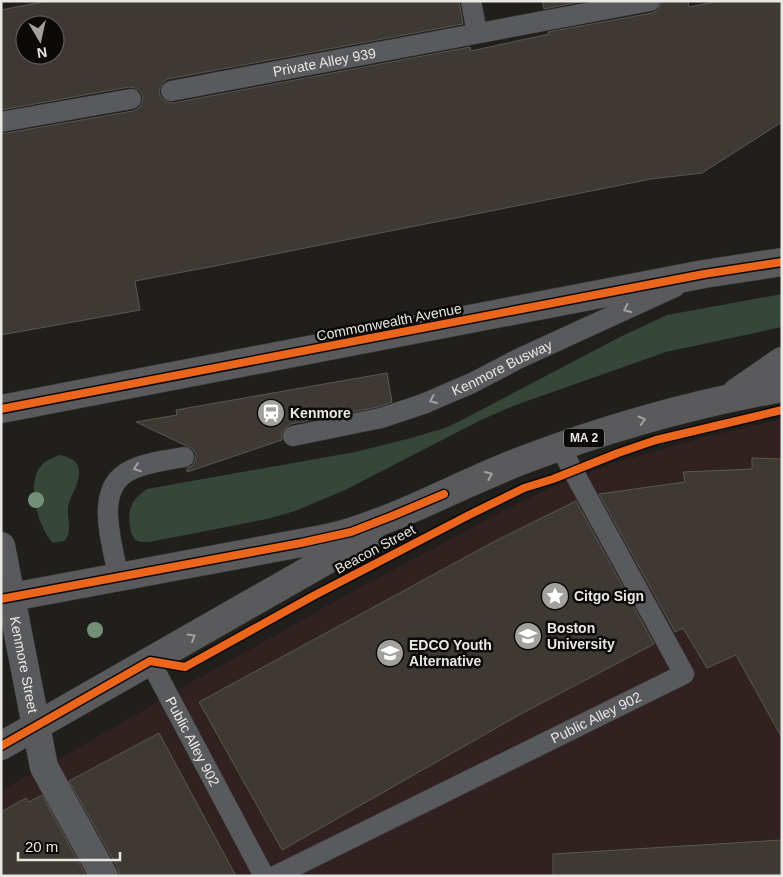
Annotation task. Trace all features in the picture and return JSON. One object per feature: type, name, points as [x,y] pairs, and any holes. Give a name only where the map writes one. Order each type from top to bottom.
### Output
[{"type":"main road","name":"Commonwealth Avenue","points":[[1,409],[704,274],[782,262]]},
{"type":"main road","points":[[730,397],[782,361]]},
{"type":"main road","name":"MA 2","points":[[6,598],[302,543],[340,534],[392,516],[560,447],[663,414],[730,397],[782,369]]},
{"type":"main road","points":[[730,397],[782,388]]},
{"type":"main road","name":"Beacon Street","points":[[1,746],[444,494]]},
{"type":"street","name":"Kenmore Street","points":[[1,546],[6,598],[44,767],[104,876]]},
{"type":"lane","points":[[471,1],[477,33]]},
{"type":"lane","name":"Private Alley 939","points":[[171,91],[650,1]]},
{"type":"lane","points":[[1,122],[131,99]]},
{"type":"lane","name":"Kenmore Busway","points":[[293,436],[381,418],[423,404],[472,383],[520,358],[704,274]]},
{"type":"lane","name":"Public Alley 902","points":[[275,876],[684,674],[560,447]]},
{"type":"lane","points":[[118,576],[108,513],[110,492],[121,476],[130,470],[152,463],[184,457]]},
{"type":"lane","name":"Public Alley 902","points":[[150,661],[264,876]]},
{"type":"shaded area","name":"Boston University","points":[[782,419],[782,876],[1,876],[1,790],[357,589],[522,501],[617,462],[709,436]]},
{"type":"green space","points":[[782,294],[782,327],[666,352],[513,406],[481,420],[345,490],[295,511],[267,519],[149,542],[137,541],[132,535],[130,523],[131,507],[147,489],[355,452],[445,428],[620,337],[667,315]]},
{"type":"green space","points":[[59,455],[75,461],[78,466],[79,476],[68,507],[69,526],[67,538],[64,541],[53,543],[38,516],[34,482],[42,465]]},
{"type":"building","points":[[47,1],[459,1],[463,24],[168,79],[163,82],[159,93],[162,99],[173,103],[470,47],[471,51],[549,34],[548,32],[652,13],[658,10],[662,1],[688,1],[689,7],[718,1],[782,1],[782,122],[702,173],[651,179],[135,281],[140,310],[1,335],[1,134],[133,111],[139,108],[143,96],[140,91],[129,87],[1,110],[1,10]]},
{"type":"building","points":[[542,1],[584,1],[544,9]]},
{"type":"building","name":"Kenmore","points":[[387,373],[392,402],[378,407],[291,424],[282,432],[282,440],[187,472],[187,468],[192,466],[195,461],[196,455],[193,449],[136,422],[177,415],[176,410]]},
{"type":"building","points":[[752,458],[782,459],[782,738],[736,655],[707,668],[683,628],[675,632],[599,494],[685,482],[683,472],[752,469]]},
{"type":"building","points":[[576,501],[654,644],[519,715],[282,850],[199,702],[497,540]]},
{"type":"building","points":[[159,733],[236,876],[120,876],[118,868],[69,781]]},
{"type":"building","points":[[42,795],[86,876],[1,876],[1,812],[26,798],[29,802]]},
{"type":"building","points":[[782,840],[782,876],[553,876],[553,854]]},
{"type":"cycle path","points":[[1,409],[704,274],[782,262]]},
{"type":"cycle path","points":[[1,746],[150,661],[185,667],[315,595],[524,488],[656,440],[782,410]]},
{"type":"cycle path","points":[[1,599],[351,532],[444,494]]},
{"type":"place","name":"Kenmore","points":[[271,413]]},
{"type":"place","name":"Citgo Sign","points":[[555,596]]},
{"type":"place","name":"Boston University","points":[[528,636]]},
{"type":"place","name":"EDCO Youth Alternative","points":[[390,653]]}]
